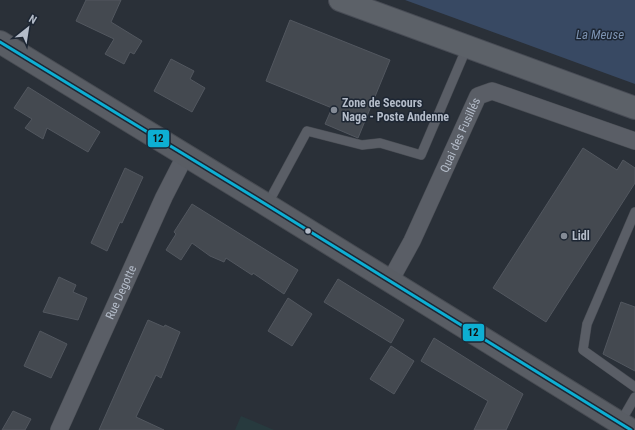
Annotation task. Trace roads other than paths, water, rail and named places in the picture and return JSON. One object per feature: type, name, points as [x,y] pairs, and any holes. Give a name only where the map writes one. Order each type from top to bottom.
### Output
[{"type":"main road","points":[[340,0],[635,108]]},
{"type":"main road","points":[[0,42],[626,427]]},
{"type":"street","name":"Quai des Fusillés","points":[[390,281],[412,241],[478,96],[492,91],[635,141]]},
{"type":"street","name":"Rue Degotte","points":[[59,430],[164,197],[185,156]]},
{"type":"lane","points":[[267,205],[306,131],[362,145],[380,143],[421,155],[467,47]]},
{"type":"lane","points":[[635,212],[588,324],[583,350],[635,386]]},
{"type":"lane","points":[[626,427],[635,397]]},
{"type":"water","name":"La Meuse","points":[[405,0],[635,0],[635,84]]},
{"type":"place","name":"Zone de Secours Nage - Poste Andenne","points":[[334,110]]},
{"type":"place","name":"Lidl","points":[[564,236]]}]
